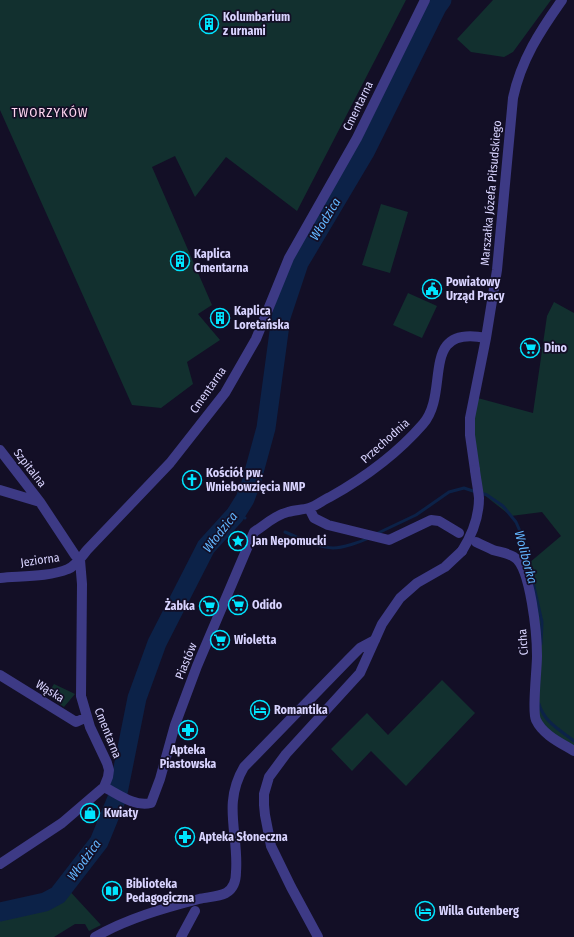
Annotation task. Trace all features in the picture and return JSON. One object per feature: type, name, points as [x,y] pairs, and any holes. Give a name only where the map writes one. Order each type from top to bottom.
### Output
[{"type":"street","name":"Cmentarna","points":[[106,788],[109,770],[90,727],[81,696],[82,592],[80,560],[87,550],[170,463],[225,392],[256,340],[290,258],[357,138],[425,0]]},
{"type":"street","name":"Marszałka Józefa Piłsudskiego","points":[[375,640],[390,610],[400,598],[417,583],[445,567],[462,550],[471,534],[479,496],[470,436],[470,418],[486,338],[497,270],[510,126],[516,84],[526,56],[562,0]]},
{"type":"street","name":"Przechodnia","points":[[313,506],[360,480],[371,472],[408,440],[424,423],[434,405],[442,352],[446,344],[455,338],[464,335],[486,338]]},
{"type":"street","name":"Szpitalna","points":[[0,450],[40,502],[75,555],[80,560]]},
{"type":"street","points":[[0,490],[40,502]]},
{"type":"street","name":"Piastów","points":[[106,788],[140,804],[151,803],[197,666],[254,532],[274,518],[287,512],[313,506]]},
{"type":"street","name":"Cicha","points":[[313,506],[314,518],[328,525],[358,534],[388,540],[431,520],[439,521],[475,542],[493,550],[514,556],[523,568],[530,594],[536,632],[536,720],[546,733],[574,751]]},
{"type":"street","name":"Jeziorna","points":[[0,578],[49,573],[69,569],[80,560]]},
{"type":"street","points":[[96,937],[108,929],[128,921],[225,893],[232,887],[236,880],[237,865],[232,814],[234,793],[238,776],[244,767],[360,648],[375,640]]},
{"type":"street","points":[[318,937],[271,846],[265,815],[264,794],[269,777],[286,754],[360,673],[375,640]]},
{"type":"street","name":"Wąska","points":[[0,675],[76,722],[87,717]]},
{"type":"street","points":[[0,864],[62,823],[106,788]]},
{"type":"street","points":[[181,937],[195,911]]},
{"type":"green space","points":[[0,0],[406,0],[297,211],[226,157],[195,197],[175,156],[152,167],[212,305],[198,314],[220,340],[187,362],[193,384],[161,408],[132,405],[0,110]]},
{"type":"green space","points":[[493,0],[551,0],[513,52],[504,57],[471,52],[457,39]]},
{"type":"green space","points":[[381,204],[408,212],[390,273],[362,265]]},
{"type":"green space","points":[[408,293],[437,306],[422,338],[393,325]]},
{"type":"green space","points":[[554,302],[574,313],[574,751],[536,720],[529,563],[561,536],[542,512],[511,516],[483,494],[475,470],[474,397],[533,413],[547,316]]},
{"type":"green space","points":[[442,680],[475,713],[406,786],[371,751],[352,771],[331,749],[367,713],[388,735]]},
{"type":"green space","points":[[54,684],[75,694],[64,707],[47,695]]},
{"type":"green space","points":[[65,886],[101,925],[89,931],[85,924],[75,924],[54,937],[0,937],[0,912],[45,902],[58,895]]},
{"type":"waterway","name":"Włodzica","points":[[0,912],[45,902],[58,895],[99,842],[117,798],[137,698],[157,643],[206,547],[235,515],[245,499],[251,483],[266,428],[281,317],[299,263],[365,152],[437,7],[442,0]]},
{"type":"waterway","name":"Woliborka","points":[[376,534],[416,515],[449,492],[464,488],[476,492]]},
{"type":"waterway","name":"Woliborka","points":[[481,493],[487,495],[503,506],[516,522],[523,538],[542,622],[541,644]]},
{"type":"waterway","name":"Woliborka","points":[[235,515],[245,518]]},
{"type":"waterway","name":"Woliborka","points":[[285,532],[315,544],[333,548],[346,546],[369,538]]},
{"type":"waterway","name":"Woliborka","points":[[539,704],[541,710],[549,721],[574,741]]},
{"type":"place","name":"Kolumbarium z urnami","points":[[209,24]]},
{"type":"place","name":"Kaplica Cmentarna","points":[[180,261]]},
{"type":"place","name":"Powiatowy Urząd Pracy","points":[[432,289]]},
{"type":"place","name":"Kaplica Loretańska","points":[[220,318]]},
{"type":"place","name":"Dino","points":[[530,348]]},
{"type":"place","name":"Kościół pw. Wniebowzięcia NMP","points":[[192,480]]},
{"type":"place","name":"Jan Nepomucki","points":[[238,541]]},
{"type":"place","name":"Odido","points":[[238,605]]},
{"type":"place","name":"Żabka","points":[[209,606]]},
{"type":"place","name":"Wioletta","points":[[220,640]]},
{"type":"place","name":"Romantika","points":[[260,710]]},
{"type":"place","name":"Apteka Piastowska","points":[[188,730]]},
{"type":"place","name":"Kwiaty","points":[[90,813]]},
{"type":"place","name":"Apteka Słoneczna","points":[[185,837]]},
{"type":"place","name":"Biblioteka Pedagogiczna","points":[[112,891]]},
{"type":"place","name":"Willa Gutenberg","points":[[425,911]]},
{"type":"district","name":"TWORZYKÓW","points":[[50,112]]}]
